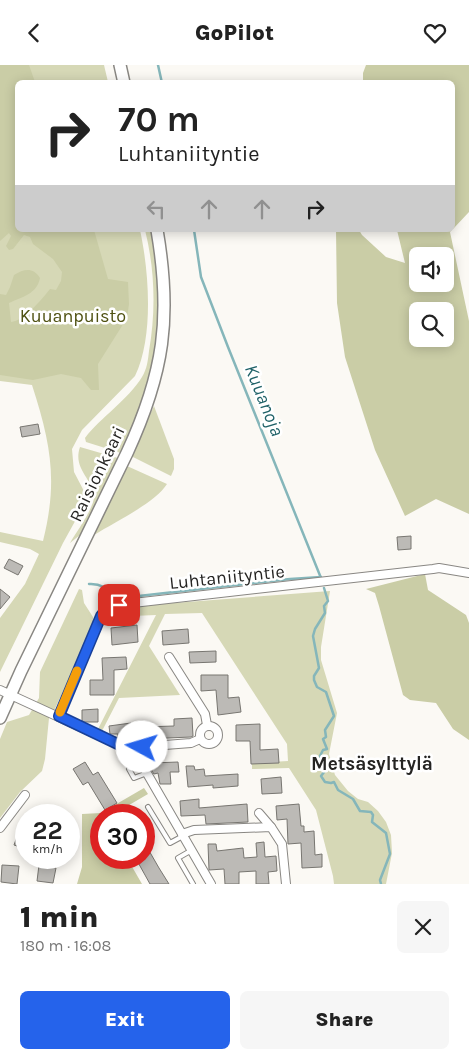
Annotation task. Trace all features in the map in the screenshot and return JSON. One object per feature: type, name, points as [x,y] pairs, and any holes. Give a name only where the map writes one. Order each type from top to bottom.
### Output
[{"type":"main road","points":[[120,65],[123,80]]},
{"type":"main road","name":"Raisionkaari","points":[[0,718],[5,692],[127,453],[141,423],[150,397],[162,347],[165,314],[164,271],[157,232]]},
{"type":"street","name":"Luhtaniityntie","points":[[59,716],[101,616],[107,609],[133,603],[439,568],[469,573]]},
{"type":"street","points":[[169,657],[205,714],[208,725]]},
{"type":"street","points":[[5,692],[126,748],[137,756],[211,884]]},
{"type":"street","points":[[208,725],[213,726],[217,730],[217,739],[213,743],[207,744],[200,739],[200,730],[208,725]]},
{"type":"street","points":[[126,748],[191,743],[200,739]]},
{"type":"street","points":[[0,828],[25,795]]},
{"type":"street","points":[[258,813],[271,827],[282,844],[286,884]]},
{"type":"street","points":[[183,835],[194,830],[271,827]]},
{"type":"lane","points":[[129,769],[134,778],[147,773]]},
{"type":"lane","points":[[155,818],[170,843],[183,835]]},
{"type":"lane","points":[[192,850],[178,858],[193,884]]},
{"type":"green space","name":"Kuuanpuisto","points":[[0,65],[104,65],[108,80],[15,80],[15,232],[140,232],[146,265],[148,304],[145,343],[135,376],[82,430],[72,449],[74,472],[86,495],[84,505],[63,543],[0,672],[0,618],[25,584],[39,554],[30,549],[0,542],[0,532],[43,541],[48,519],[51,481],[48,444],[32,385],[0,381]]},
{"type":"green space","points":[[0,65],[29,65],[34,80],[15,80],[15,232],[95,232],[108,279],[128,282],[129,304],[127,318],[98,364],[99,390],[91,390],[81,378],[61,374],[33,380],[0,375],[0,294],[6,295],[14,275],[21,271],[28,270],[34,272],[40,278],[36,288],[24,297],[9,303],[11,322],[16,321],[32,309],[50,289],[56,290],[61,281],[62,272],[53,259],[33,244],[30,237],[24,235],[13,249],[9,250],[6,246],[11,236],[9,233],[0,241]]},
{"type":"green space","points":[[366,65],[469,65],[469,212],[455,227],[455,80],[363,80]]},
{"type":"green space","points":[[145,232],[152,232],[158,268],[160,308],[157,347],[148,385],[121,453],[86,442],[85,438],[136,385],[146,368],[153,321],[153,275]]},
{"type":"green space","points":[[336,232],[360,232],[386,257],[405,263],[397,232],[450,232],[453,247],[409,247],[409,292],[454,292],[454,251],[469,321],[469,514],[436,499],[405,516],[375,450],[345,357],[337,303]]},
{"type":"green space","points":[[154,406],[174,459],[174,469],[171,476],[131,456]]},
{"type":"green space","points":[[80,447],[118,458],[80,535],[70,543],[87,515],[94,498],[91,486],[79,462]]},
{"type":"green space","points":[[127,466],[167,484],[144,505],[94,535]]},
{"type":"green space","points":[[425,574],[428,590],[466,615],[469,623],[469,740],[453,729],[436,703],[410,700],[403,695],[375,593],[366,589]]},
{"type":"green space","points":[[79,589],[82,590],[84,603],[93,617],[94,624],[49,718],[42,771],[20,792],[0,818],[0,739],[7,722],[29,715],[39,698],[40,672]]},
{"type":"green space","points":[[330,591],[321,647],[321,660],[337,713],[329,754],[335,775],[348,791],[358,799],[368,802],[386,822],[391,835],[392,853],[386,884],[334,884],[316,810],[289,768],[252,769],[252,763],[288,761],[287,744],[202,613],[165,614],[149,646],[180,695],[119,698],[102,731],[98,729],[156,615],[109,617],[134,606]]},
{"type":"green space","points":[[144,788],[148,794],[131,804],[116,804]]},
{"type":"green space","points":[[82,814],[90,814],[90,869],[133,869],[142,884],[77,884],[82,867]]},
{"type":"building","points":[[38,424],[40,434],[22,437],[20,427]]},
{"type":"building","points":[[411,536],[411,549],[398,550],[397,537]]},
{"type":"building","points":[[9,559],[23,566],[18,575],[4,568]]},
{"type":"building","points":[[0,589],[10,597],[0,609]]},
{"type":"building","points":[[137,625],[138,642],[112,645],[111,628]]},
{"type":"building","points":[[188,629],[189,643],[163,645],[162,631]]},
{"type":"building","points":[[216,651],[216,662],[190,663],[189,652]]},
{"type":"building","points":[[126,657],[127,669],[114,670],[114,695],[90,695],[90,680],[103,680],[102,658]]},
{"type":"building","points":[[201,675],[228,675],[228,698],[239,697],[241,712],[218,715],[216,690],[201,691]]},
{"type":"building","points":[[98,709],[98,722],[82,722],[82,710]]},
{"type":"building","points":[[192,718],[193,736],[191,737],[144,739],[143,727],[174,726],[174,719]]},
{"type":"building","points":[[131,723],[133,738],[121,739],[118,738],[118,734],[110,734],[109,726]]},
{"type":"building","points":[[260,724],[260,750],[278,749],[279,763],[251,764],[250,741],[236,741],[236,725]]},
{"type":"building","points":[[85,762],[93,775],[98,772],[117,803],[101,804],[88,782],[83,785],[73,769]]},
{"type":"building","points":[[178,762],[179,772],[170,772],[171,784],[160,784],[158,773],[154,774],[152,771],[152,763]]},
{"type":"building","points":[[186,766],[194,766],[195,770],[204,769],[205,776],[238,774],[238,786],[188,787]]},
{"type":"building","points":[[281,777],[282,793],[262,794],[261,779]]},
{"type":"building","points":[[199,799],[199,808],[247,804],[248,822],[206,824],[205,815],[181,816],[180,801]]},
{"type":"building","points":[[299,804],[301,826],[304,826],[304,832],[314,831],[315,855],[322,854],[322,867],[302,868],[301,843],[288,844],[287,819],[277,820],[276,806]]},
{"type":"building","points":[[264,842],[265,857],[276,856],[277,871],[268,872],[269,884],[256,884],[256,871],[239,872],[239,884],[225,884],[224,869],[209,870],[208,844],[216,844],[217,851],[243,848],[244,858],[257,857],[256,843]]},
{"type":"building","points":[[155,861],[169,884],[150,884],[142,869],[155,869]]},
{"type":"building","points":[[2,865],[15,866],[15,869],[19,869],[17,884],[1,882]]},
{"type":"building","points":[[38,869],[56,869],[53,883],[37,881]]},
{"type":"waterway","name":"Kuuanoja","points":[[158,65],[161,80]]},
{"type":"waterway","name":"Kuuanoja","points":[[194,232],[201,277],[321,578]]},
{"type":"waterway","points":[[89,584],[102,586],[121,598],[321,577]]},
{"type":"waterway","name":"Kuuanoja","points":[[324,588],[328,601],[324,606],[325,613],[313,636],[319,668],[314,676],[314,680],[317,687],[326,692],[334,716],[325,730],[326,737],[323,739],[327,749],[323,750],[320,756],[323,763],[328,767],[321,776],[325,782],[334,782],[338,790],[353,799],[360,811],[371,812],[373,815],[372,822],[386,833],[390,854],[380,880],[381,884]]},
{"type":"slow traffic","points":[[60,712],[77,671]]},
{"type":"district","name":"Metsäsylttylä","points":[[372,763]]},
{"type":"route","points":[[119,605],[107,609],[101,616],[59,716],[126,748],[142,747]]}]
